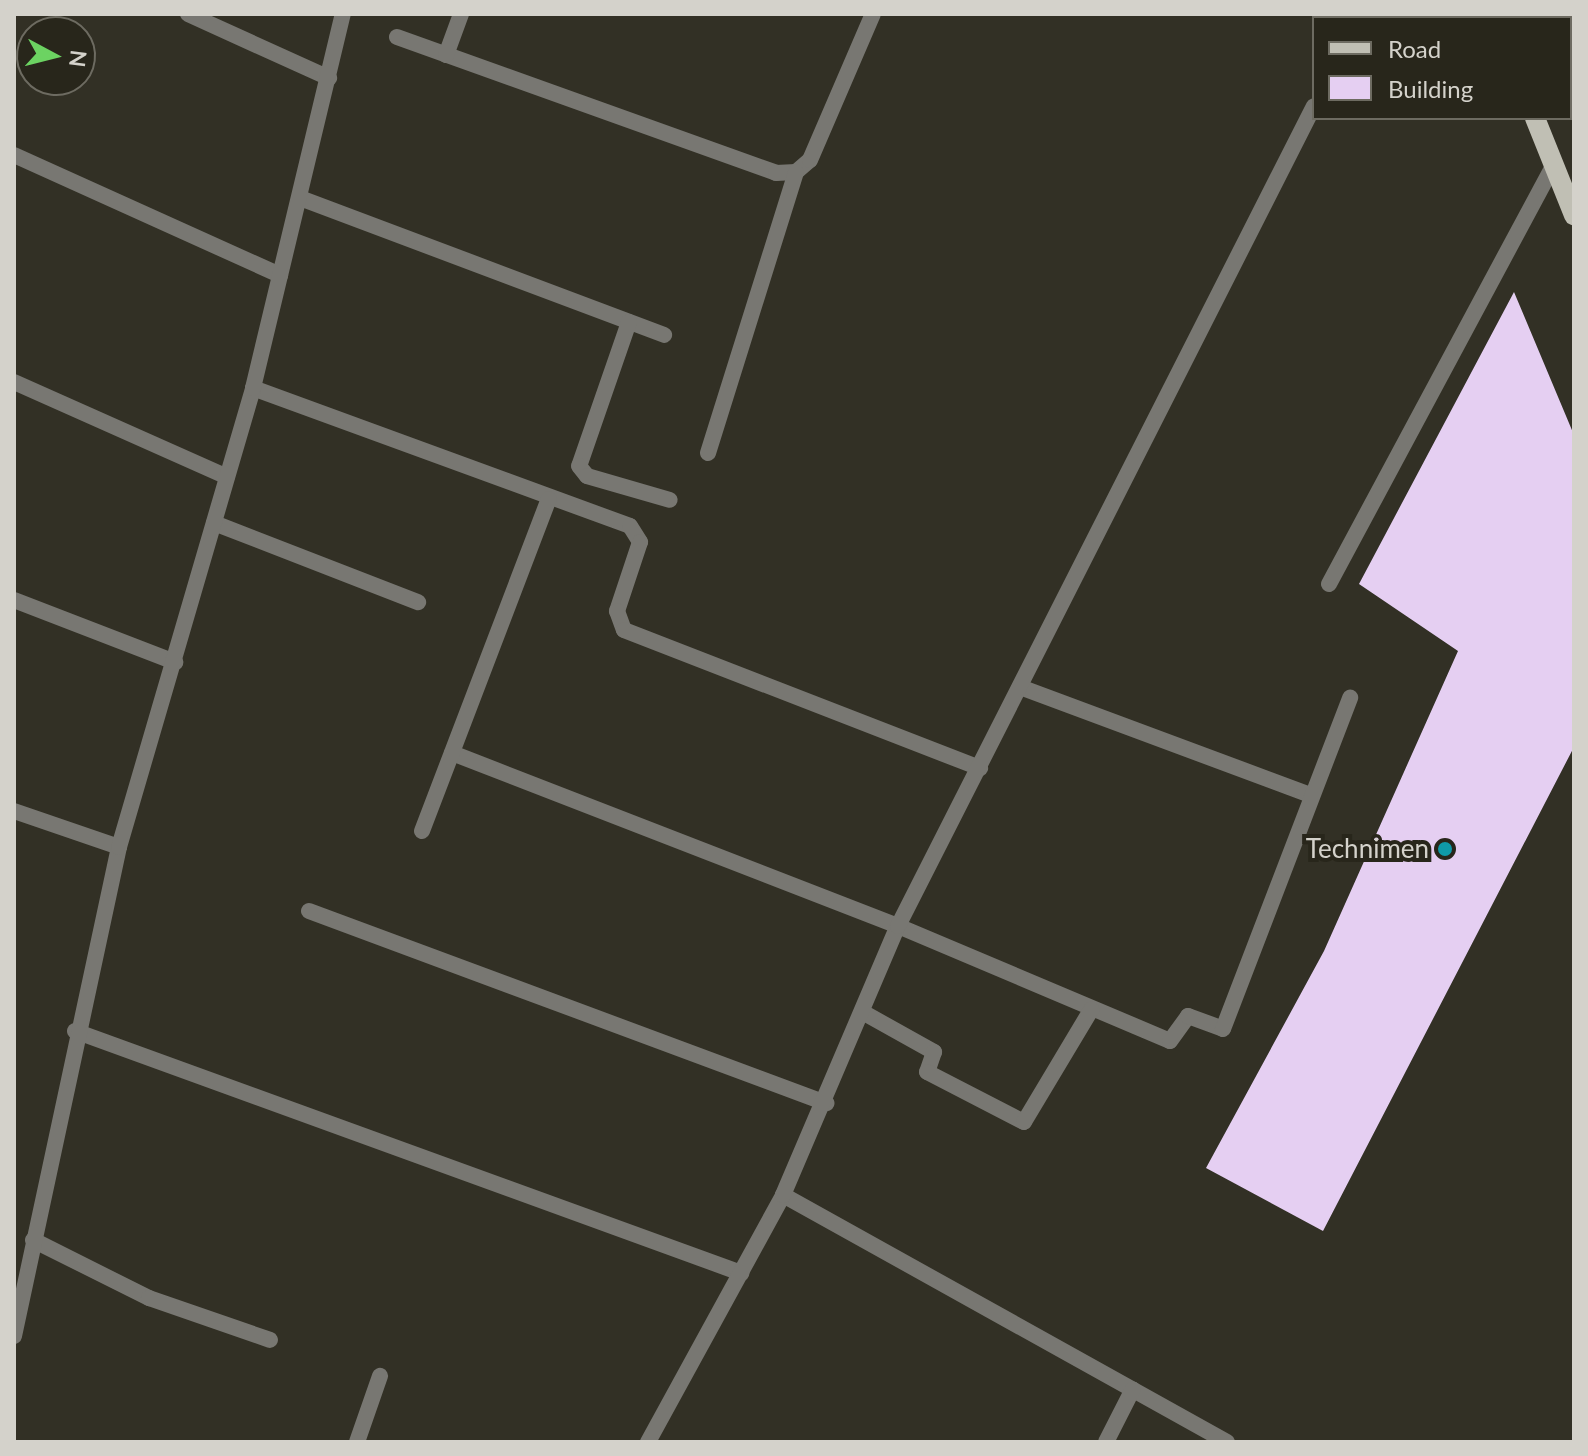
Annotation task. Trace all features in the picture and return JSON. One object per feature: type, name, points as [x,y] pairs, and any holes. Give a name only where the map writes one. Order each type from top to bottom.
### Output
[{"type":"main road","points":[[1536,120],[1574,215]]},
{"type":"street","points":[[188,14],[329,78]]},
{"type":"street","points":[[14,1336],[75,1031],[119,847],[253,388],[343,14]]},
{"type":"street","points":[[446,55],[461,14]]},
{"type":"street","points":[[708,453],[796,172],[810,160],[873,14]]},
{"type":"street","points":[[397,37],[776,173],[796,172]]},
{"type":"street","points":[[648,1442],[783,1195],[866,1014],[898,926],[1312,110]]},
{"type":"street","points":[[14,155],[280,275]]},
{"type":"street","points":[[1329,584],[1554,165]]},
{"type":"street","points":[[300,198],[664,335]]},
{"type":"street","points":[[629,322],[579,466],[587,476],[670,500]]},
{"type":"street","points":[[14,382],[227,477]]},
{"type":"street","points":[[253,388],[639,532],[617,611],[624,630],[980,768]]},
{"type":"street","points":[[422,831],[549,499]]},
{"type":"street","points":[[214,523],[418,602]]},
{"type":"street","points":[[14,600],[175,662]]},
{"type":"street","points":[[1020,687],[1310,795]]},
{"type":"street","points":[[452,753],[898,926],[1170,1041],[1188,1016],[1223,1029],[1310,795],[1350,698]]},
{"type":"street","points":[[14,811],[119,847]]},
{"type":"street","points":[[309,911],[826,1103]]},
{"type":"street","points":[[866,1014],[934,1052],[927,1072],[1024,1122],[1091,1010]]},
{"type":"street","points":[[75,1031],[741,1273]]},
{"type":"street","points":[[783,1195],[1227,1442]]},
{"type":"street","points":[[33,1240],[149,1298],[270,1340]]},
{"type":"street","points":[[357,1442],[380,1376]]},
{"type":"street","points":[[1106,1442],[1133,1389]]},
{"type":"building","name":"Technimen","points":[[1514,292],[1574,435],[1574,747],[1323,1231],[1206,1168],[1324,951],[1458,651],[1359,584]]},
{"type":"place","name":"Technimen","points":[[1445,849]]}]
